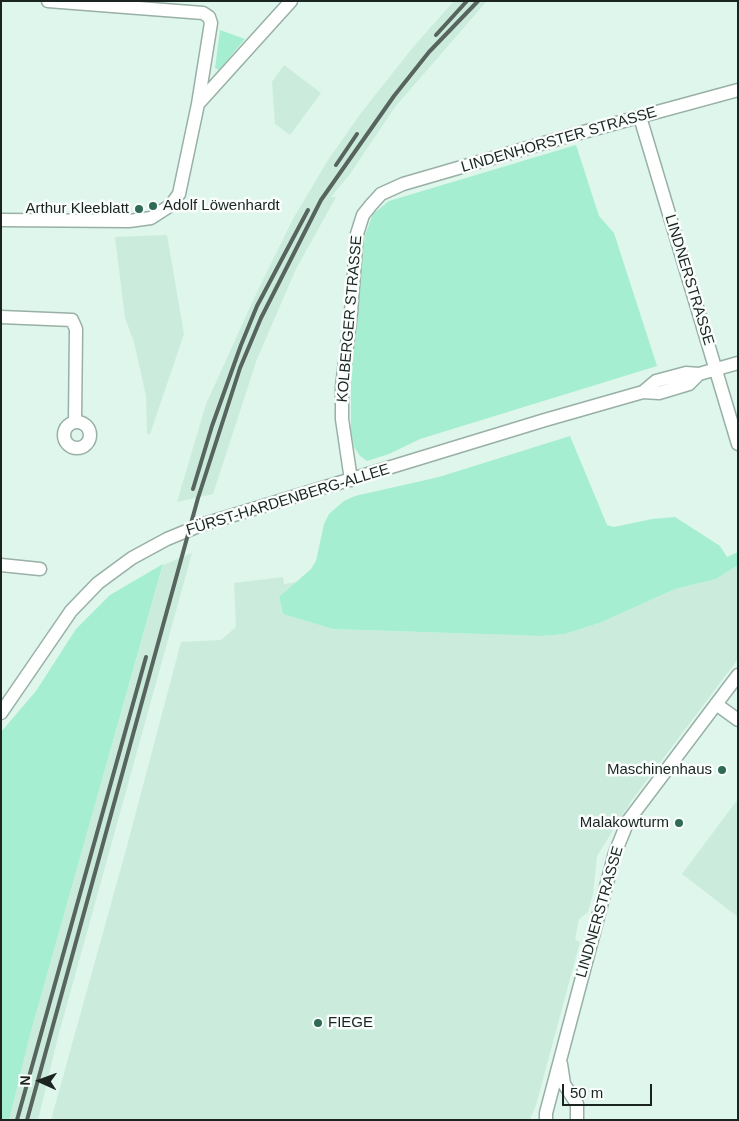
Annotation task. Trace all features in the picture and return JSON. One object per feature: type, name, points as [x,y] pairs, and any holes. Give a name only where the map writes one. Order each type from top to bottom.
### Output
[{"type":"street","points":[[1,220],[129,221],[151,218],[171,205],[179,194],[198,104],[211,23],[209,17],[203,13],[48,1]]},
{"type":"street","points":[[198,104],[291,1]]},
{"type":"street","name":"LINDENHORSTER STRASSE","points":[[381,194],[403,184],[738,90]]},
{"type":"street","name":"LINDNERSTRASSE","points":[[640,117],[738,444]]},
{"type":"street","name":"KOLBERGER STRASSE","points":[[351,480],[342,420],[342,387],[351,312],[355,245],[363,215],[381,194]]},
{"type":"street","points":[[1,317],[72,320],[76,329],[75,422]]},
{"type":"street","name":"FÜRST-HARDENBERG-ALLEE","points":[[1,713],[71,611],[98,583],[132,558],[167,539],[201,525],[643,392],[660,393],[689,384],[700,374],[738,363]]},
{"type":"street","points":[[1,565],[40,569]]},
{"type":"street","name":"LINDNERSTRASSE","points":[[546,1120],[546,1113],[615,853],[628,821],[738,675]]},
{"type":"street","points":[[716,704],[738,720]]},
{"type":"street","name":"LINDNERSTRASSE","points":[[560,1059],[564,1084],[577,1104],[577,1120]]},
{"type":"shaded area","points":[[454,1],[487,1],[395,107],[350,174],[331,197],[336,197],[296,269],[257,359],[213,494],[177,502],[206,404],[256,294],[293,219],[328,160],[361,113],[414,46]]},
{"type":"shaded area","points":[[284,65],[321,93],[290,135],[275,124],[272,82]]},
{"type":"shaded area","points":[[167,235],[184,334],[150,434],[147,434],[146,396],[134,342],[125,318],[115,237]]},
{"type":"shaded area","points":[[192,553],[58,1037],[38,1120],[9,1120],[30,1035],[163,565]]},
{"type":"shaded area","points":[[738,565],[738,659],[632,800],[597,856],[593,894],[588,912],[579,919],[575,940],[580,942],[536,1105],[530,1120],[51,1120],[181,642],[221,640],[236,627],[234,583],[283,577],[284,584],[297,582],[279,597],[283,614],[333,629],[541,636],[565,634],[602,622],[675,589],[716,579]]},
{"type":"shaded area","points":[[738,799],[738,917],[682,874]]},
{"type":"green space","points":[[220,30],[245,39],[219,70],[215,68]]},
{"type":"green space","points":[[576,145],[599,216],[614,233],[657,366],[420,439],[389,454],[367,461],[360,456],[354,447],[351,431],[351,368],[365,235],[373,214],[389,201]]},
{"type":"green space","points":[[570,436],[607,525],[614,527],[652,519],[675,517],[720,546],[727,557],[738,552],[738,565],[716,579],[675,589],[602,622],[565,634],[541,636],[333,629],[283,614],[279,597],[311,569],[316,561],[324,524],[329,514],[344,501],[355,496],[439,477]]},
{"type":"green space","points":[[163,564],[30,1035],[9,1120],[1,1120],[1,732],[36,691],[76,629],[110,595]]},
{"type":"railway","points":[[436,35],[467,1]]},
{"type":"railway","points":[[27,1120],[198,498],[240,368],[261,318],[321,200],[394,96],[429,52],[478,1]]},
{"type":"railway","points":[[336,165],[357,134]]},
{"type":"railway","points":[[193,489],[212,426],[257,306],[308,210]]},
{"type":"railway","points":[[17,1120],[146,657]]},
{"type":"place","name":"Adolf Löwenhardt","points":[[153,206]]},
{"type":"place","name":"Arthur Kleeblatt","points":[[139,209]]},
{"type":"place","name":"Maschinenhaus","points":[[722,770]]},
{"type":"place","name":"Malakowturm","points":[[679,823]]},
{"type":"place","name":"FIEGE","points":[[318,1023]]}]
